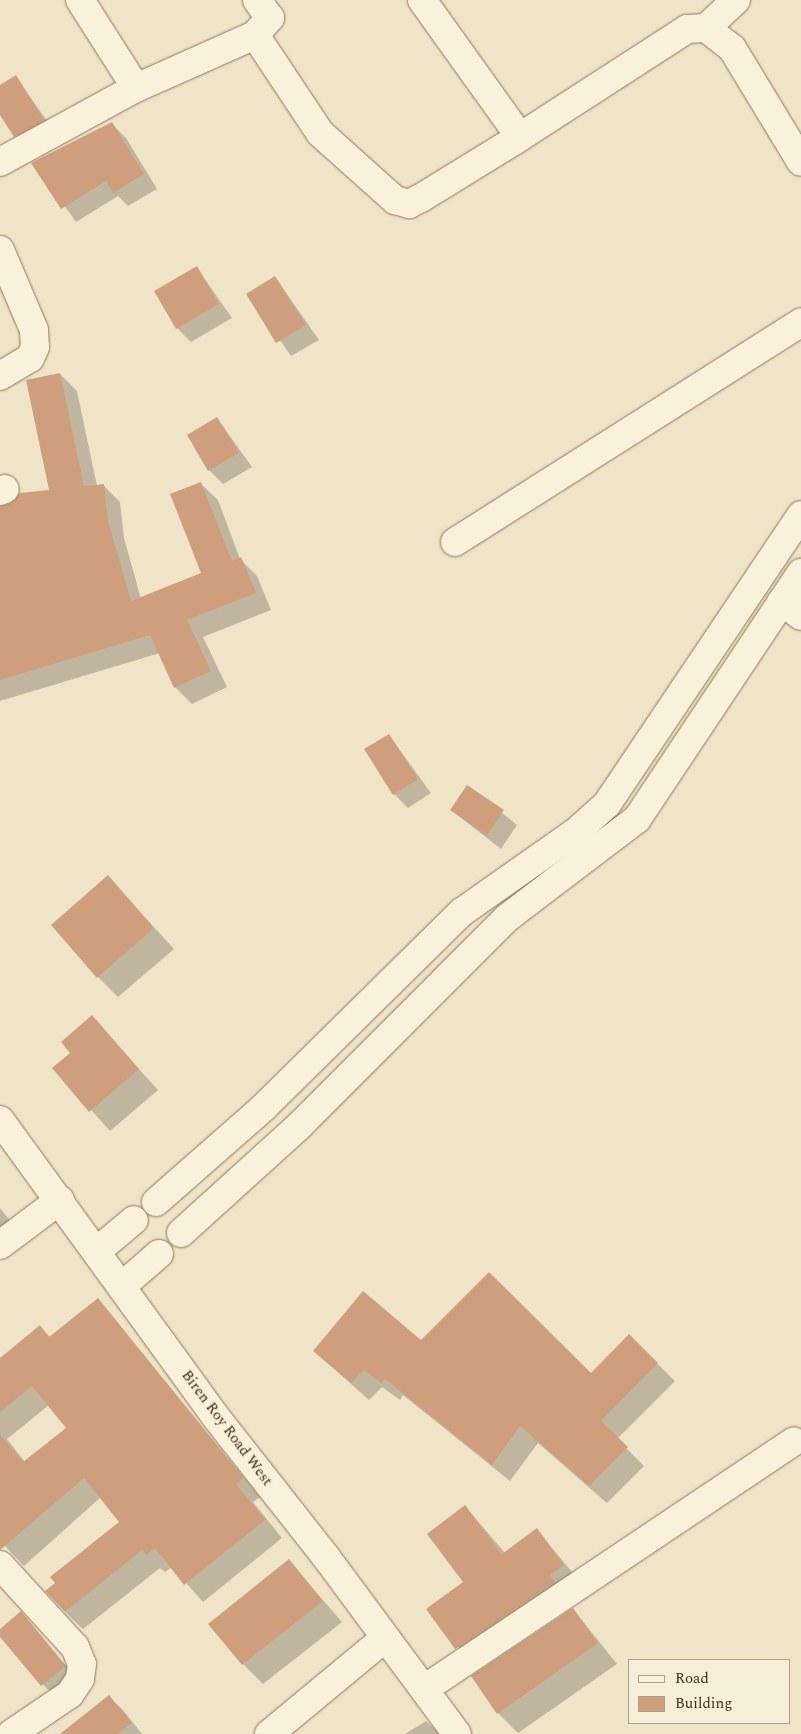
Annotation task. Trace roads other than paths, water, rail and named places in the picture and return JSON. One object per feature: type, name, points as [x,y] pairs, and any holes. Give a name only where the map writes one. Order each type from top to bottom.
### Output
[{"type":"street","points":[[80,0],[136,88]]},
{"type":"street","points":[[0,162],[136,88],[255,35],[270,18],[257,0]]},
{"type":"street","points":[[422,0],[520,137]]},
{"type":"street","points":[[255,35],[320,134],[395,200],[409,204],[520,137],[687,29],[706,28],[736,0]]},
{"type":"street","points":[[706,28],[732,48],[801,162]]},
{"type":"street","points":[[0,250],[34,330],[36,347],[30,358],[0,376]]},
{"type":"street","points":[[455,542],[801,322]]},
{"type":"street","points":[[156,1202],[264,1107],[462,912],[576,832],[607,804],[801,515]]},
{"type":"street","points":[[181,1234],[299,1126],[507,918],[637,820],[791,609],[801,572]]},
{"type":"street","name":"Biren Roy Road West","points":[[0,1120],[457,1734]]},
{"type":"street","points":[[0,1245],[60,1200]]},
{"type":"street","points":[[97,1251],[134,1220]]},
{"type":"street","points":[[122,1286],[158,1254]]},
{"type":"street","points":[[424,1689],[794,1441]]},
{"type":"street","points":[[0,1565],[74,1647],[82,1664],[80,1679],[70,1694],[11,1734]]},
{"type":"street","points":[[270,1734],[385,1638]]}]
